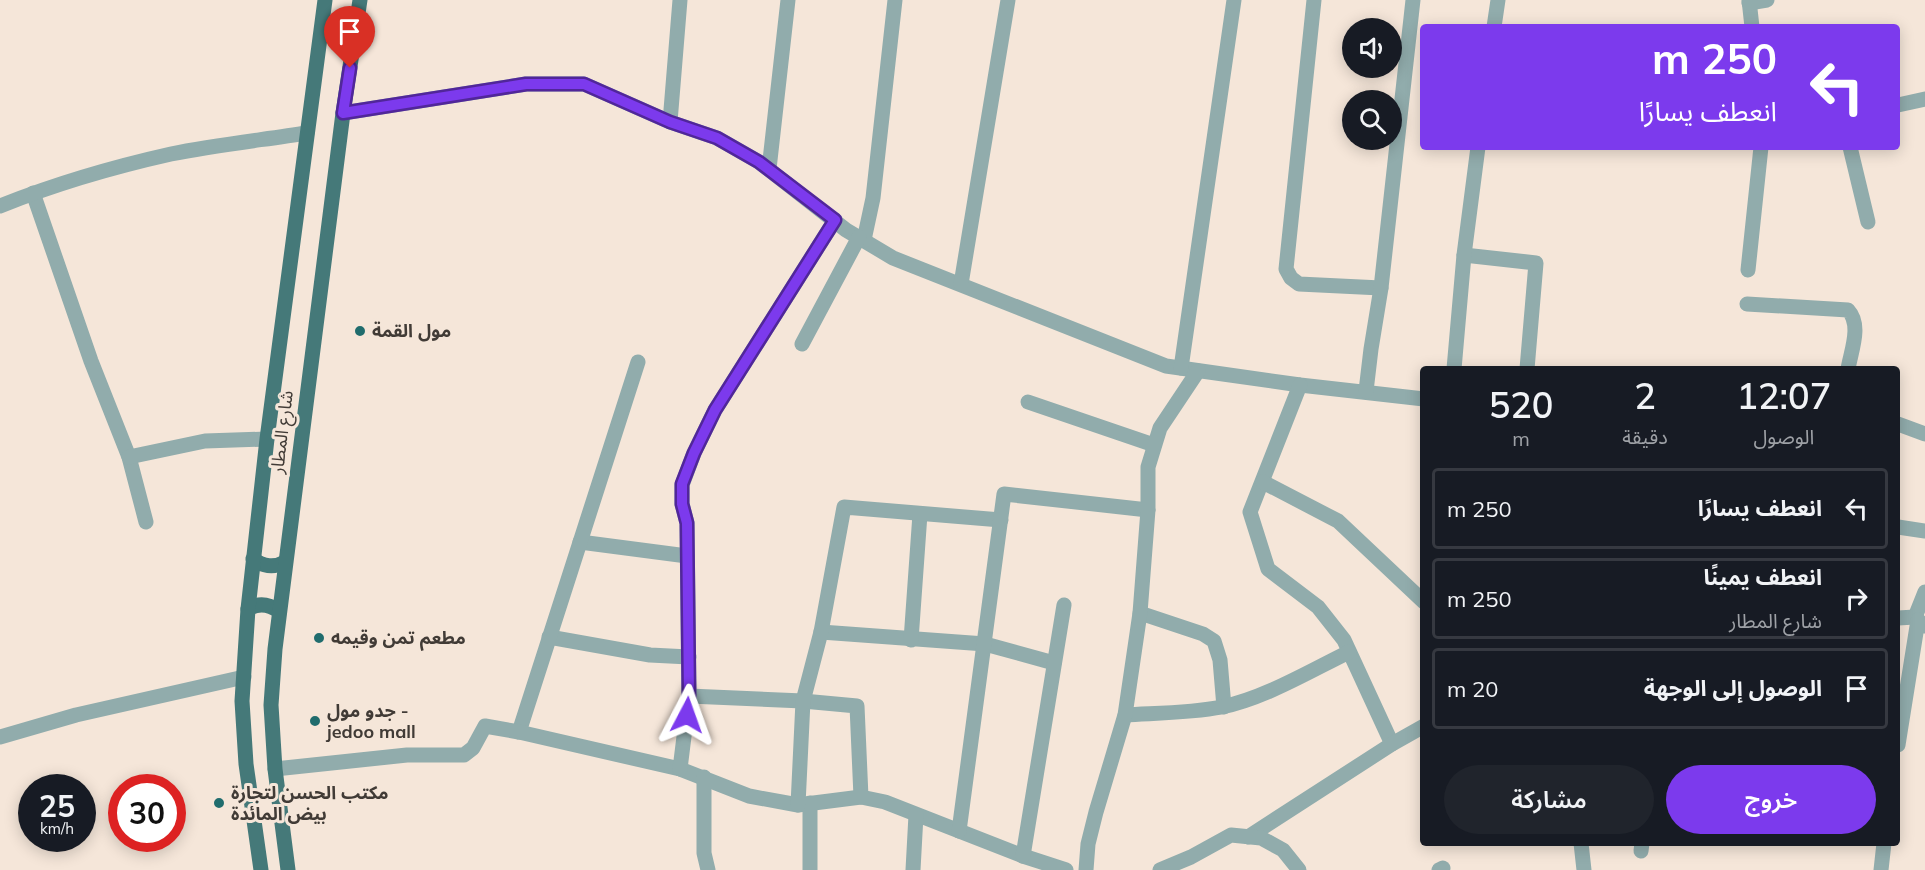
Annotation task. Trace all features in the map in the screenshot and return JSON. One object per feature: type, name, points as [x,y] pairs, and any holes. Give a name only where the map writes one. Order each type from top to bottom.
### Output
[{"type":"main road","name":"شارع المطار","points":[[261,870],[246,764],[242,700],[248,609],[267,439],[325,0]]},
{"type":"main road","name":"شارع المطار","points":[[288,870],[275,769],[271,705],[285,562],[343,113],[360,0]]},
{"type":"main road","points":[[254,559],[266,566],[280,565],[285,562]]},
{"type":"main road","points":[[248,609],[266,605],[279,611]]},
{"type":"street","points":[[670,122],[680,0]]},
{"type":"street","points":[[769,169],[788,0]]},
{"type":"street","points":[[802,344],[862,239],[874,186],[895,0]]},
{"type":"street","points":[[961,284],[1008,0]]},
{"type":"street","points":[[1181,368],[1234,0]]},
{"type":"street","points":[[1314,0],[1286,269],[1291,278],[1299,284],[1381,288]]},
{"type":"street","points":[[1366,391],[1381,288],[1413,0]]},
{"type":"street","points":[[1494,24],[1498,0]]},
{"type":"street","points":[[1752,24],[1749,1],[1767,0]]},
{"type":"street","points":[[343,113],[526,84],[584,84],[670,122],[717,138],[769,169],[846,230],[893,258],[1166,366],[1300,386],[1366,391],[1420,398]]},
{"type":"street","points":[[1900,105],[1925,99]]},
{"type":"street","points":[[0,206],[33,192],[172,154],[307,133]]},
{"type":"street","points":[[1454,366],[1464,255],[1478,150]]},
{"type":"street","points":[[1748,270],[1761,150]]},
{"type":"street","points":[[1851,150],[1868,222]]},
{"type":"street","points":[[33,192],[91,361],[129,457],[146,522]]},
{"type":"street","points":[[680,769],[689,696],[687,523],[682,504],[682,484],[715,410],[835,220]]},
{"type":"street","points":[[1464,255],[1536,263],[1527,366]]},
{"type":"street","points":[[1747,304],[1848,310],[1856,325],[1849,366]]},
{"type":"street","points":[[519,732],[638,362]]},
{"type":"street","points":[[1086,870],[1088,844],[1096,812],[1125,715],[1140,613],[1148,510],[1148,467],[1160,428],[1198,371]]},
{"type":"street","points":[[1300,386],[1250,512],[1268,569],[1318,608],[1344,640],[1392,744]]},
{"type":"street","points":[[1028,402],[1154,445]]},
{"type":"street","points":[[1900,425],[1925,434]]},
{"type":"street","points":[[129,457],[205,441],[267,439]]},
{"type":"street","points":[[1263,482],[1338,521],[1420,598]]},
{"type":"street","points":[[959,831],[1004,494],[1148,510]]},
{"type":"street","points":[[810,870],[804,804],[803,701],[821,632],[844,507],[1001,520]]},
{"type":"street","points":[[911,640],[920,514]]},
{"type":"street","points":[[1900,527],[1925,531]]},
{"type":"street","points":[[580,542],[687,556]]},
{"type":"street","points":[[1900,733],[1925,592]]},
{"type":"street","points":[[1023,856],[1064,605]]},
{"type":"street","points":[[1140,613],[1203,634],[1214,640],[1220,660],[1224,707]]},
{"type":"street","points":[[1900,618],[1919,622]]},
{"type":"street","points":[[821,632],[984,644],[1054,663]]},
{"type":"street","points":[[549,637],[650,655],[689,657]]},
{"type":"street","points":[[1125,715],[1186,712],[1224,707],[1261,694],[1349,652]]},
{"type":"street","points":[[0,737],[76,715],[244,677]]},
{"type":"street","points":[[689,696],[857,706],[861,797]]},
{"type":"street","points":[[275,769],[407,755],[464,755],[473,748],[485,726],[680,769],[749,796],[804,804],[861,797],[885,802],[1023,856],[1066,870]]},
{"type":"street","points":[[1248,837],[1420,728]]},
{"type":"street","points":[[704,777],[704,853],[708,870]]},
{"type":"street","points":[[913,870],[916,815]]},
{"type":"street","points":[[1160,870],[1191,857],[1231,835],[1261,838],[1283,850],[1299,870]]},
{"type":"street","points":[[1581,846],[1584,870]]},
{"type":"street","points":[[1881,870],[1884,846]]},
{"type":"place","name":"مول القمة","points":[[360,331]]},
{"type":"place","name":"مطعم تمن وقيمه","points":[[319,638]]},
{"type":"place","name":"جدو مول - jedoo mall","points":[[315,721]]},
{"type":"place","name":"مكتب الحسن لتجارة بيض المائدة","points":[[219,803]]},
{"type":"route","points":[[350,68],[343,113],[526,84],[584,84],[670,122],[717,138],[759,162],[835,220],[715,410],[682,484],[682,504],[687,523],[689,696],[687,715]]}]
